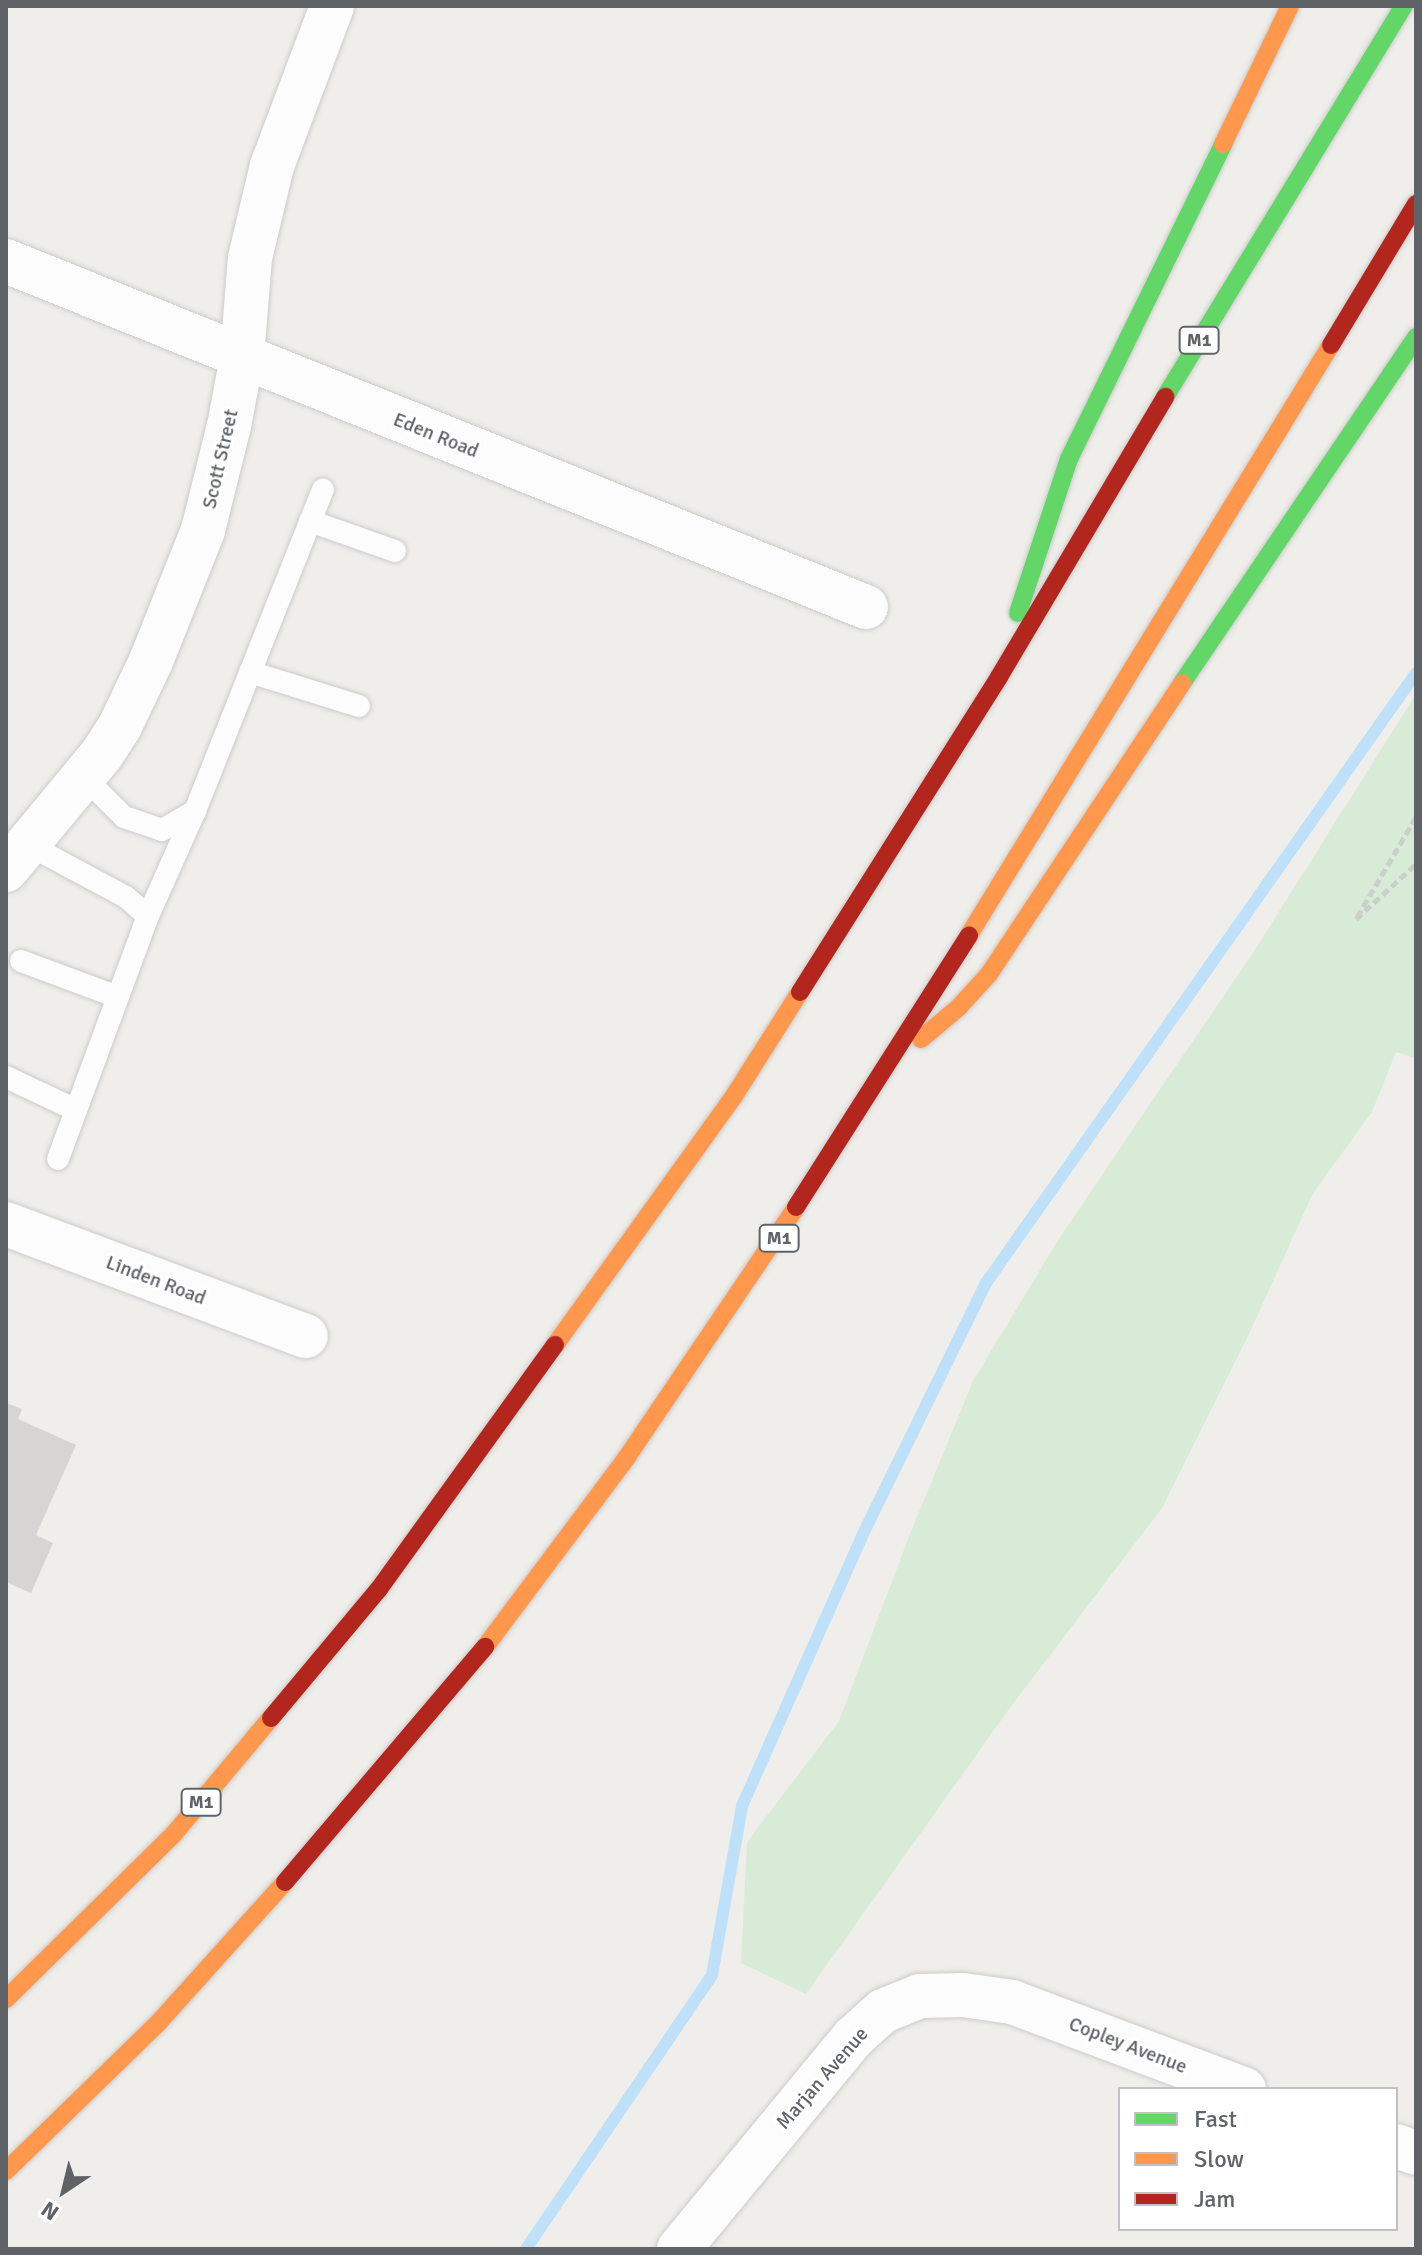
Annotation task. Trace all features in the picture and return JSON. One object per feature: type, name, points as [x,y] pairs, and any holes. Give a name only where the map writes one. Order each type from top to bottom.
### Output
[{"type":"highway","points":[[999,677],[1043,530],[1069,459],[1290,6]]},
{"type":"highway","name":"M1","points":[[6,1999],[173,1835],[379,1589],[734,1096],[999,677],[1225,295],[1404,6]]},
{"type":"highway","name":"M1","points":[[6,2171],[159,2022],[315,1848],[494,1637],[627,1457],[784,1231],[888,1066],[1244,492],[1416,204]]},
{"type":"highway","points":[[888,1066],[959,1007],[989,974],[1293,515],[1416,337]]},
{"type":"street","name":"Scott Street","points":[[17,857],[114,735],[135,698],[203,530],[242,357],[250,258],[272,166],[332,6]]},
{"type":"street","name":"Eden Road","points":[[6,261],[866,607]]},
{"type":"street","name":"Linden Road","points":[[6,1224],[306,1336]]},
{"type":"street","name":"Marjan Avenue","points":[[679,2249],[819,2076],[854,2037],[883,2011],[920,1996],[963,1995],[1012,2002]]},
{"type":"street","name":"Copley Avenue","points":[[1012,2002],[1239,2087]]},
{"type":"lane","points":[[58,1159],[148,916],[195,811],[323,490]]},
{"type":"lane","points":[[310,521],[395,551]]},
{"type":"lane","points":[[250,672],[359,706]]},
{"type":"lane","points":[[83,776],[124,817],[162,830],[195,811]]},
{"type":"lane","points":[[17,857],[126,897],[148,916]]},
{"type":"lane","points":[[21,961],[118,997]]},
{"type":"lane","points":[[6,1077],[76,1110]]},
{"type":"path","points":[[1416,817],[1356,919],[1416,864]]},
{"type":"green space","points":[[1416,694],[1416,1058],[1396,1052],[1372,1112],[1313,1193],[1249,1334],[1162,1508],[1009,1709],[806,1994],[741,1963],[747,1842],[839,1721],[910,1534],[973,1381],[1060,1237],[1258,945]]},
{"type":"building","points":[[6,1403],[22,1409],[18,1419],[76,1445],[36,1535],[53,1543],[31,1593],[6,1582]]},
{"type":"waterway","points":[[526,2249],[712,1975],[742,1806],[862,1536],[986,1283],[1416,673]]},
{"type":"traffic: fast","points":[[1165,397],[1404,6]]},
{"type":"traffic: fast","points":[[1018,613],[1069,459],[1223,144]]},
{"type":"traffic: fast","points":[[1182,683],[1416,337]]},
{"type":"traffic: slow","points":[[1223,144],[1290,6]]},
{"type":"traffic: slow","points":[[969,935],[1331,345]]},
{"type":"traffic: slow","points":[[921,1039],[959,1007],[989,974],[1182,683]]},
{"type":"traffic: slow","points":[[555,1345],[734,1096],[800,992]]},
{"type":"traffic: slow","points":[[485,1647],[627,1457],[796,1207]]},
{"type":"traffic: slow","points":[[6,1999],[173,1835],[271,1718]]},
{"type":"traffic: slow","points":[[6,2171],[159,2022],[285,1882]]},
{"type":"traffic: jam","points":[[1331,345],[1416,204]]},
{"type":"traffic: jam","points":[[800,992],[999,677],[1165,397]]},
{"type":"traffic: jam","points":[[796,1207],[969,935]]},
{"type":"traffic: jam","points":[[271,1718],[379,1589],[555,1345]]},
{"type":"traffic: jam","points":[[285,1882],[485,1647]]}]
